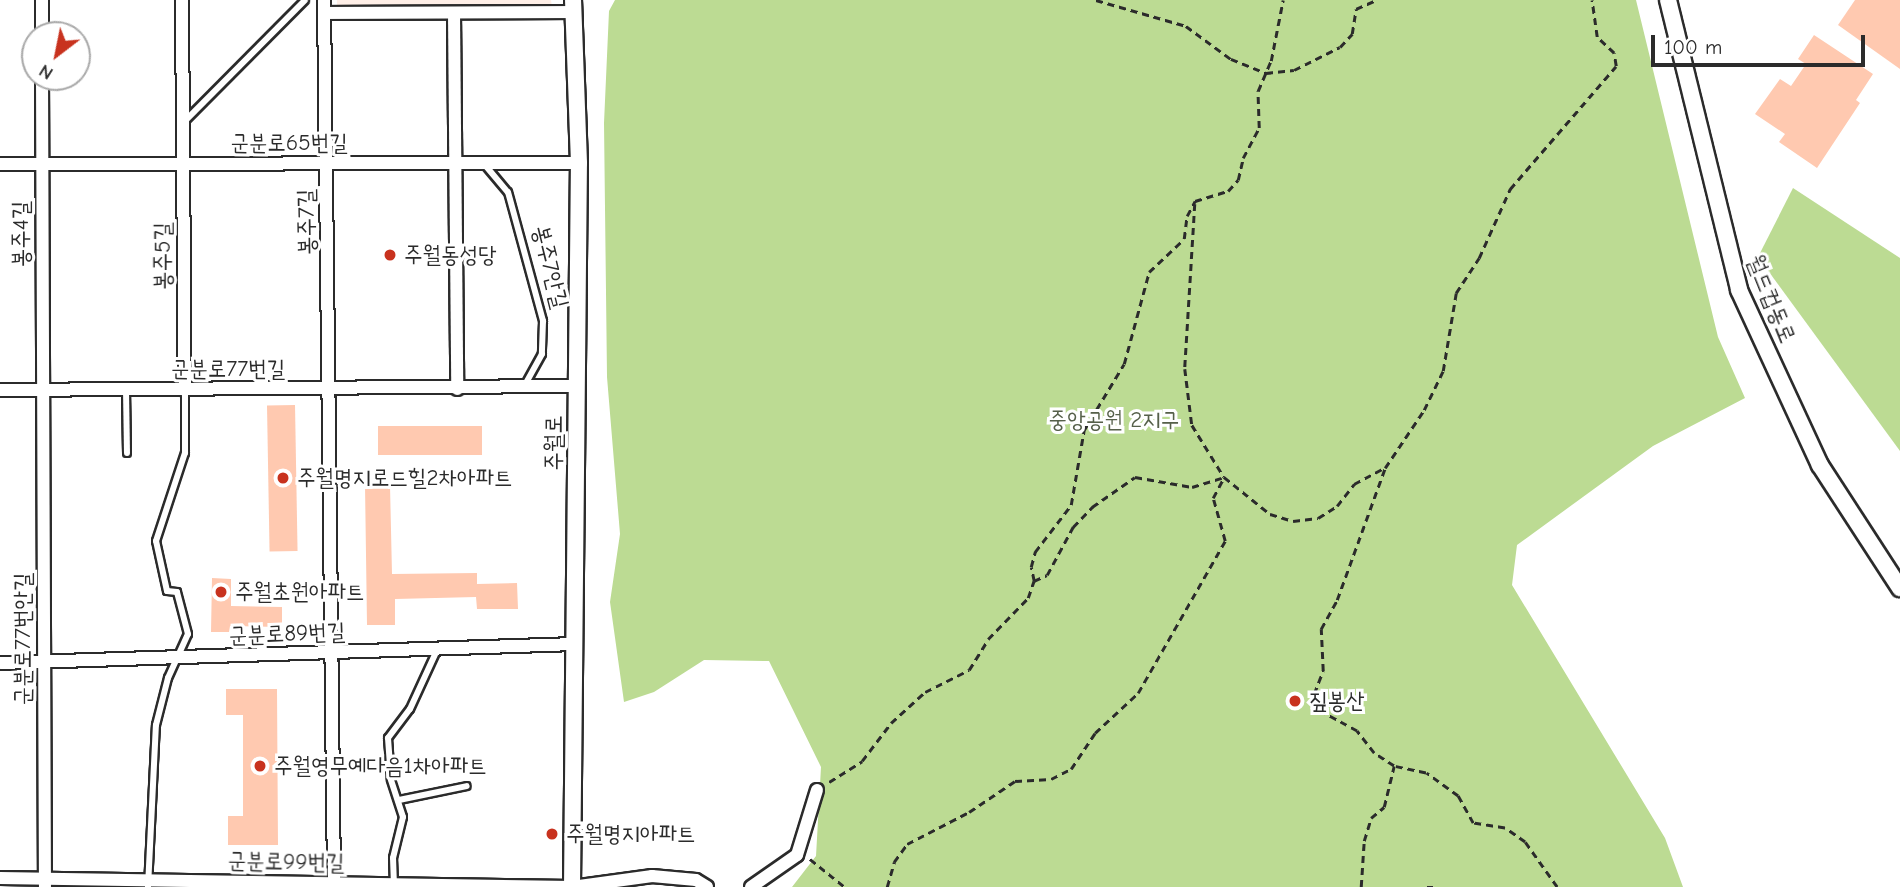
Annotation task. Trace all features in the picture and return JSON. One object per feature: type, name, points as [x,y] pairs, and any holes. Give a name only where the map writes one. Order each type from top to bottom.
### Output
[{"type":"street","points":[[42,0],[42,21]]},
{"type":"street","name":"봉주5길","points":[[183,0],[185,390]]},
{"type":"street","name":"월드컵동로","points":[[1668,0],[1739,290],[1820,465],[1900,587]]},
{"type":"street","name":"봉주7길","points":[[334,886],[331,389],[324,6],[454,13],[573,6]]},
{"type":"street","name":"주월로","points":[[572,887],[579,163],[573,6]]},
{"type":"street","points":[[454,13],[457,389]]},
{"type":"street","name":"봉주4길","points":[[42,91],[42,390]]},
{"type":"street","name":"군분로65번길","points":[[0,164],[579,163]]},
{"type":"street","name":"군분로77번길","points":[[0,390],[457,389],[577,386]]},
{"type":"street","name":"군분로77번안길","points":[[42,390],[45,882]]},
{"type":"street","name":"군분로89번길","points":[[0,663],[576,644]]},
{"type":"street","points":[[751,887],[797,855],[817,790]]},
{"type":"street","name":"군분로99번길","points":[[0,878],[45,882],[148,884],[572,887],[652,876],[696,880],[707,887]]},
{"type":"lane","points":[[183,123],[262,47],[305,0]]},
{"type":"lane","name":"봉주7안길","points":[[484,163],[508,192],[543,321],[542,354],[524,387]]},
{"type":"lane","points":[[126,390],[127,453]]},
{"type":"lane","points":[[148,884],[156,725],[168,678],[180,659],[188,634],[177,592],[167,591],[156,541],[185,453],[185,390]]},
{"type":"lane","points":[[394,885],[393,858],[403,817],[391,779],[388,738],[410,709],[437,650]]},
{"type":"lane","points":[[399,800],[467,786]]},
{"type":"path","points":[[1096,0],[1186,26],[1231,59],[1266,73],[1294,70],[1340,47],[1352,34],[1356,9],[1376,0]]},
{"type":"path","points":[[1195,201],[1228,191],[1238,180],[1243,158],[1259,128],[1256,107],[1283,0]]},
{"type":"path","points":[[1557,887],[1525,842],[1505,828],[1473,823],[1458,796],[1426,772],[1394,766],[1374,753],[1357,730],[1320,711],[1314,694],[1323,671],[1321,629],[1337,600],[1385,468],[1433,393],[1443,371],[1456,293],[1479,258],[1510,189],[1616,66],[1614,53],[1597,37],[1592,0]]},
{"type":"path","points":[[1195,201],[1185,369],[1192,425],[1224,477],[1270,514],[1293,521],[1318,519],[1336,506],[1354,484],[1385,468]]},
{"type":"path","points":[[817,790],[862,761],[891,723],[925,692],[970,670],[988,639],[1028,598],[1034,581],[1031,567],[1035,552],[1071,505],[1084,430],[1124,364],[1149,272],[1184,239],[1195,201]]},
{"type":"path","points":[[1034,581],[1047,575],[1073,527],[1092,507],[1135,477],[1192,487],[1224,477]]},
{"type":"path","points":[[887,887],[894,862],[907,844],[969,812],[1015,780],[1051,779],[1071,769],[1095,733],[1138,693],[1225,541],[1213,498],[1224,477]]},
{"type":"path","points":[[1361,887],[1364,841],[1371,818],[1384,807],[1394,766]]},
{"type":"path","points":[[797,855],[805,855],[845,887]]},
{"type":"path","points":[[1427,887],[1433,887]]},
{"type":"shaded area","points":[[337,0],[551,0],[552,7],[337,9]]},
{"type":"green space","name":"중앙공원 2지구","points":[[615,0],[1636,0],[1718,337],[1745,398],[1653,446],[1517,545],[1512,585],[1665,838],[1683,887],[792,887],[816,856],[821,767],[769,661],[704,660],[654,692],[624,702],[610,602],[620,534],[607,377],[604,123],[609,11]]},
{"type":"green space","points":[[1793,188],[1900,258],[1900,451],[1758,257]]},
{"type":"building","points":[[1855,0],[1900,0],[1900,69],[1838,25]]},
{"type":"building","points":[[1814,35],[1873,74],[1856,100],[1860,103],[1817,168],[1779,142],[1785,134],[1755,114],[1780,79],[1791,86],[1806,64],[1798,59]]},
{"type":"building","name":"주월명지로드힐2차아파트","points":[[267,405],[295,405],[298,551],[270,551]]},
{"type":"building","points":[[378,426],[482,426],[482,455],[378,455]]},
{"type":"building","points":[[365,485],[390,485],[392,574],[477,573],[477,584],[517,583],[518,609],[477,609],[476,597],[395,599],[395,625],[367,625]]},
{"type":"building","name":"주월초원아파트","points":[[212,578],[231,579],[231,606],[282,607],[282,627],[230,626],[229,632],[211,632]]},
{"type":"building","name":"주월영무예다음1차아파트","points":[[226,689],[277,689],[278,845],[228,845],[228,816],[243,816],[243,715],[226,715]]},
{"type":"place","name":"주월동성당","points":[[390,255]]},
{"type":"place","name":"주월명지로드힐2차아파트","points":[[283,478]]},
{"type":"place","name":"주월초원아파트","points":[[221,592]]},
{"type":"place","name":"짚봉산","points":[[1295,701]]},
{"type":"place","name":"주월영무예다음1차아파트","points":[[260,766]]},
{"type":"place","name":"주월명지아파트","points":[[552,834]]}]
